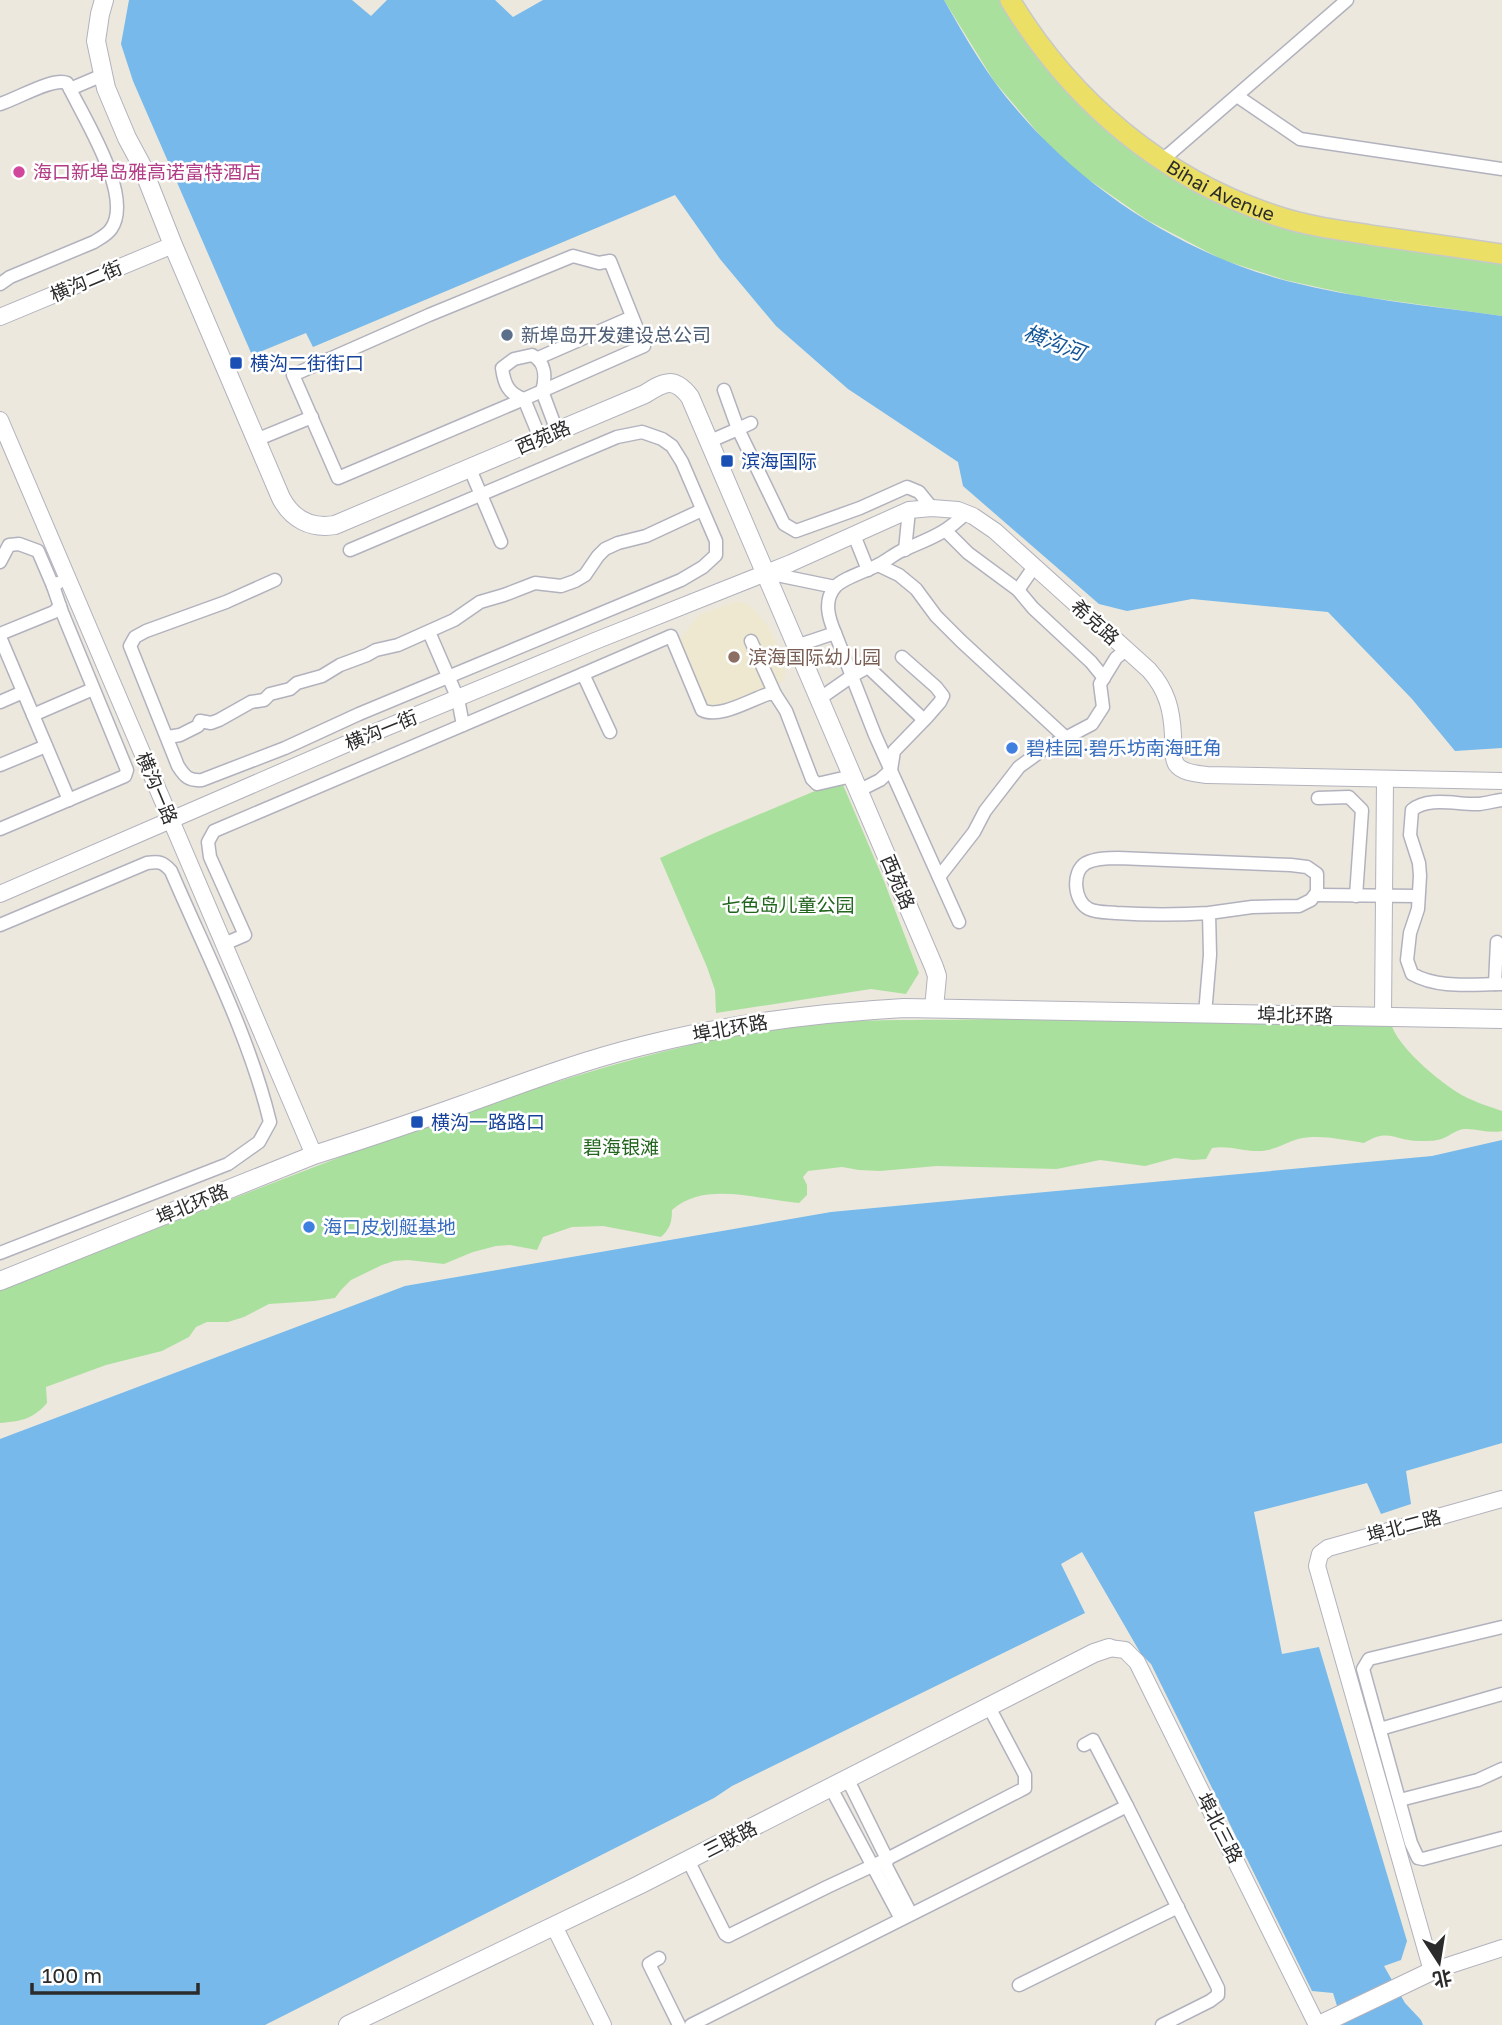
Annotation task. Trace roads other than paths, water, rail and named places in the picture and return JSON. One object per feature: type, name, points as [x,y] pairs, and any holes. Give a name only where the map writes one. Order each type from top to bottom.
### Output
[{"type":"main road","name":"西苑路","points":[[104,0],[96,41],[111,100],[141,164],[281,498],[300,520],[323,527],[347,521],[645,394],[660,385],[678,384],[690,397],[937,976],[934,1008]]},
{"type":"main road","name":"Bihai Avenue","points":[[1010,0],[1051,60],[1087,100],[1142,147],[1200,183],[1245,204],[1300,222],[1345,232],[1502,254]]},
{"type":"main road","name":"Bihai Avenue","points":[[1017,0],[1041,38],[1073,77],[1125,125],[1196,174],[1264,205],[1304,217],[1502,248]]},
{"type":"main road","name":"埠北环路","points":[[0,1281],[314,1155],[359,1142],[535,1079],[642,1046],[736,1025],[870,1010],[934,1008],[1502,1019]]},
{"type":"main road","name":"三联路","points":[[348,2025],[688,1860],[1094,1653],[1109,1648]]},
{"type":"main road","points":[[1318,2025],[1432,1971]]},
{"type":"street","points":[[1167,156],[1347,0]]},
{"type":"street","points":[[70,89],[103,75]]},
{"type":"street","points":[[0,104],[48,83],[60,80],[67,83],[110,172],[117,194],[117,218],[106,235],[0,282]]},
{"type":"street","points":[[1237,96],[1300,139],[1502,169]]},
{"type":"street","name":"横沟二街","points":[[1,313],[173,245]]},
{"type":"street","points":[[573,256],[599,263],[610,261],[644,346],[542,391],[338,478],[293,375],[573,256]]},
{"type":"street","points":[[538,358],[632,317]]},
{"type":"street","points":[[532,355],[538,358],[544,369],[542,391],[549,435],[524,399],[518,397],[505,384],[502,368],[514,359],[532,355]]},
{"type":"street","points":[[724,390],[738,429],[785,524],[796,531],[860,508],[907,487],[919,492],[932,508]]},
{"type":"street","points":[[256,440],[312,417]]},
{"type":"street","name":"横沟一路","points":[[0,420],[61,582],[170,820],[314,1155]]},
{"type":"street","points":[[708,442],[751,423]]},
{"type":"street","points":[[275,580],[226,602],[146,631],[135,637],[130,646],[178,766],[191,781],[202,780],[285,748],[359,713],[681,580],[703,568],[716,555],[716,541],[678,453],[662,439],[642,432],[617,437],[350,551]]},
{"type":"street","points":[[470,469],[501,542]]},
{"type":"street","name":"希克路","points":[[765,572],[909,510],[945,508],[966,513],[995,531],[1149,670],[1163,688],[1171,716],[1176,764],[1194,774],[1502,781]]},
{"type":"street","points":[[168,737],[180,735],[198,726],[200,721],[211,723],[219,720],[270,694],[285,691],[376,650],[398,645],[429,632],[454,620],[480,601],[512,593],[535,583],[561,586],[575,581],[585,575],[605,549],[618,543],[646,537],[702,510]]},
{"type":"street","points":[[905,550],[909,510]]},
{"type":"street","points":[[765,572],[835,587],[905,550],[933,539],[966,513]]},
{"type":"street","points":[[946,531],[968,553],[1018,590],[1104,678]]},
{"type":"street","points":[[854,535],[873,568],[899,575],[916,589],[936,616],[961,641],[1065,737]]},
{"type":"street","points":[[0,562],[9,545],[19,544],[38,551],[61,582],[60,606],[127,770],[125,776],[0,829]]},
{"type":"street","points":[[1018,590],[1034,567]]},
{"type":"street","name":"横沟一街","points":[[0,894],[344,745],[765,572]]},
{"type":"street","points":[[835,587],[828,603],[829,618],[875,735],[959,922]]},
{"type":"street","points":[[60,606],[54,612],[0,635],[69,800]]},
{"type":"street","points":[[429,632],[458,699],[463,725]]},
{"type":"street","points":[[796,646],[835,633]]},
{"type":"street","points":[[223,944],[245,935],[210,857],[208,842],[214,831],[671,636],[702,710],[710,714],[775,694]]},
{"type":"street","points":[[751,641],[775,694],[786,710],[812,779],[817,784],[880,780],[891,770],[894,751],[940,702],[943,696],[936,687],[902,657]]},
{"type":"street","points":[[939,877],[974,832],[985,811],[1018,767],[1065,737],[1093,724],[1103,706],[1100,684],[1116,658],[1126,650]]},
{"type":"street","points":[[819,699],[868,667],[924,720]]},
{"type":"street","points":[[583,674],[610,733]]},
{"type":"street","points":[[33,715],[93,689]]},
{"type":"street","points":[[0,702],[23,692]]},
{"type":"street","points":[[0,765],[46,746]]},
{"type":"street","points":[[1149,748],[1173,746]]},
{"type":"street","points":[[1369,899],[1385,780]]},
{"type":"street","points":[[1318,798],[1349,797],[1362,810],[1383,1016]]},
{"type":"street","points":[[1497,942],[1498,984],[1436,984],[1424,981],[1412,974],[1407,960],[1410,933],[1418,909],[1419,863],[1410,835],[1412,810],[1419,804],[1483,804],[1502,800]]},
{"type":"street","points":[[1118,858],[1291,865],[1307,867],[1317,874],[1318,892],[1311,900],[1299,906],[1252,907],[1209,913],[1162,915],[1089,909],[1079,899],[1077,874],[1084,864],[1100,859],[1118,858]]},
{"type":"street","points":[[0,925],[147,863],[158,861],[165,864],[171,871],[247,1049],[270,1122],[260,1142],[228,1164],[0,1253]]},
{"type":"street","points":[[1315,895],[1369,899],[1418,896]]},
{"type":"street","points":[[1205,1014],[1210,955],[1209,913]]},
{"type":"street","points":[[194,925],[212,917]]},
{"type":"street","points":[[105,1212],[113,1235]]},
{"type":"street","name":"埠北二路","points":[[1432,1971],[1317,1566],[1318,1558],[1328,1548],[1502,1499]]},
{"type":"street","points":[[1502,1627],[1369,1659],[1363,1669],[1411,1843],[1418,1858],[1423,1859],[1502,1838]]},
{"type":"street","name":"埠北三路","points":[[1109,1648],[1125,1650],[1137,1662],[1318,2025]]},
{"type":"street","points":[[1380,1729],[1502,1694]]},
{"type":"street","points":[[688,1860],[728,1936],[887,1859],[1025,1788],[1025,1775],[989,1707]]},
{"type":"street","points":[[1084,1745],[1093,1740],[1219,1988],[1218,1995],[1161,2025]]},
{"type":"street","points":[[1400,1800],[1478,1780],[1502,1769]]},
{"type":"street","points":[[839,1784],[887,1859],[886,1866],[906,1917]]},
{"type":"street","points":[[839,1784],[872,1866],[906,1917]]},
{"type":"street","points":[[691,2025],[1127,1806]]},
{"type":"street","points":[[1018,1985],[1178,1907]]},
{"type":"street","points":[[554,1926],[603,2025]]},
{"type":"street","points":[[1432,1971],[1502,1948]]},
{"type":"street","points":[[659,1958],[649,1964],[679,2025]]},
{"type":"water","name":"横沟河","points":[[129,0],[352,0],[371,16],[387,0],[495,0],[513,17],[543,0],[944,0],[996,84],[1044,139],[1106,193],[1174,236],[1211,254],[1287,281],[1367,297],[1502,316],[1502,748],[1455,751],[1412,699],[1328,612],[1192,599],[1127,611],[1099,604],[963,486],[958,462],[848,389],[776,326],[720,259],[675,195],[313,347],[306,333],[252,355],[133,81],[121,44]]},
{"type":"water","points":[[1502,1140],[1502,1443],[1406,1471],[1411,1504],[1381,1514],[1367,1483],[1254,1512],[1282,1654],[1319,1647],[1407,1941],[1401,1960],[1384,1966],[1405,2003],[1423,2025],[1343,2025],[1333,1993],[1312,1991],[1151,1664],[1141,1654],[1082,1552],[1061,1564],[1085,1613],[732,1786],[714,1798],[265,2025],[0,2025],[0,1439],[405,1286],[831,1212],[1432,1156]]},
{"type":"place","name":"海口新埠岛雅高诺富特酒店","points":[[19,172]]},
{"type":"place","name":"新埠岛开发建设总公司","points":[[507,335]]},
{"type":"place","name":"横沟二街街口","points":[[236,363]]},
{"type":"place","name":"滨海国际","points":[[727,461]]},
{"type":"place","name":"滨海国际幼儿园","points":[[734,657]]},
{"type":"place","name":"碧桂园·碧乐坊南海旺角","points":[[1012,748]]},
{"type":"place","name":"横沟一路路口","points":[[417,1122]]},
{"type":"place","name":"海口皮划艇基地","points":[[309,1227]]},
{"type":"park label","name":"七色岛儿童公园","points":[[788,905]]},
{"type":"park label","name":"碧海银滩","points":[[621,1147]]}]
